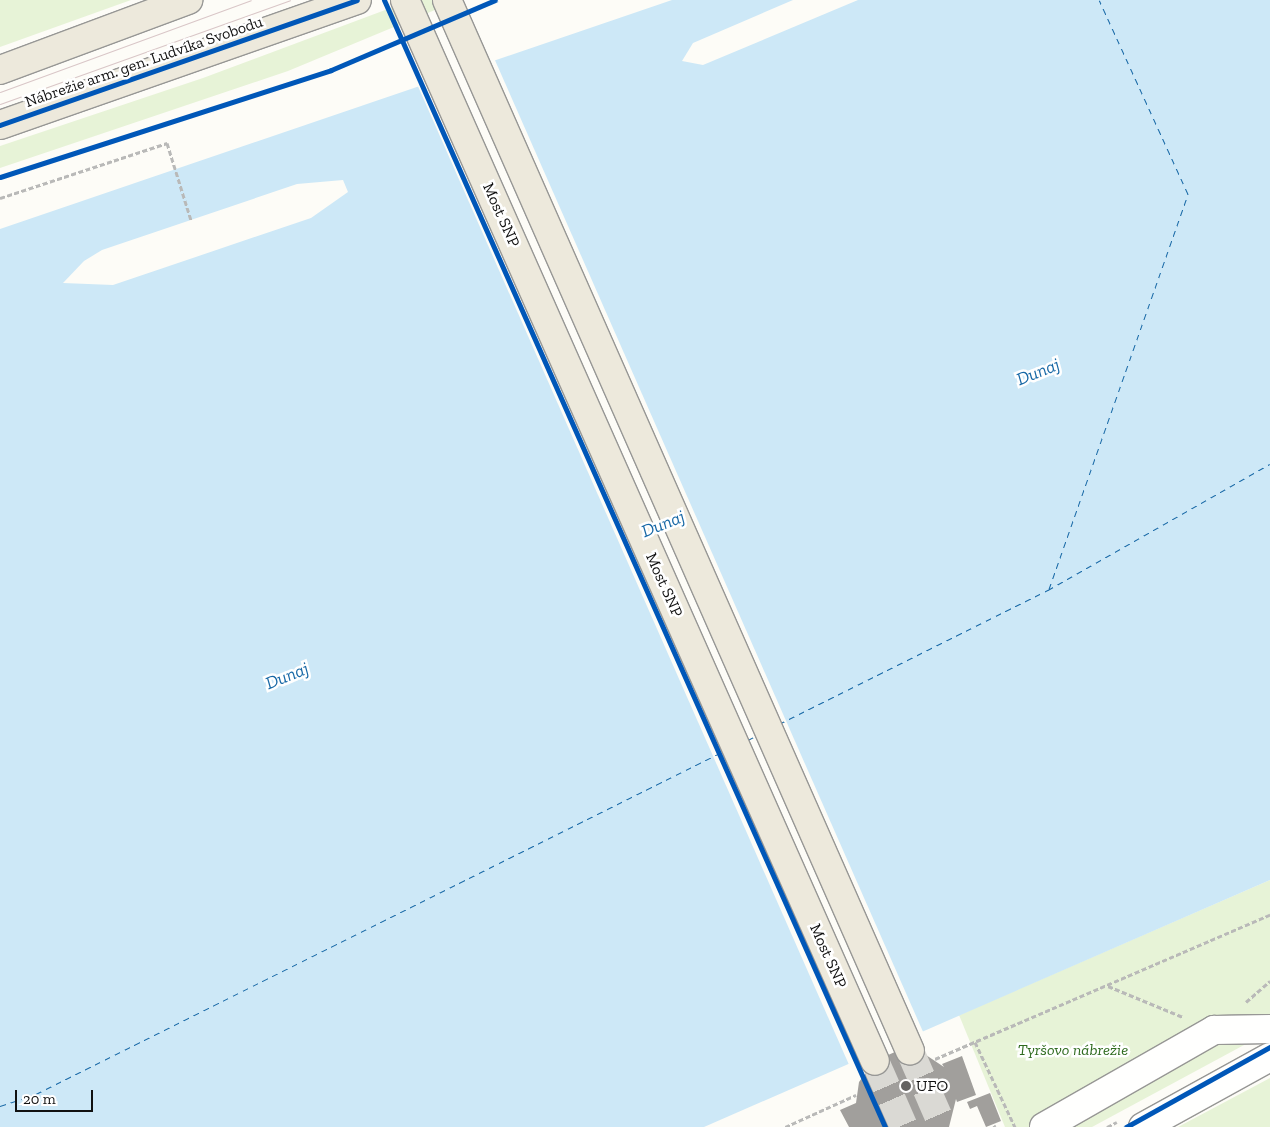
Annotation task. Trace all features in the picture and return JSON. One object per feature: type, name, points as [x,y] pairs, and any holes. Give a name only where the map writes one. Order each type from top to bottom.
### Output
[{"type":"main road","points":[[0,70],[188,0]]},
{"type":"main road","name":"Nábrežie arm. gen. Ludvíka Svobodu","points":[[0,125],[303,11],[357,0]]},
{"type":"main road","name":"Most SNP","points":[[405,0],[875,1061]]},
{"type":"main road","points":[[447,0],[910,1050]]},
{"type":"street","points":[[1044,1127],[1214,1030],[1270,1029]]},
{"type":"street","points":[[1143,1127],[1270,1056]]},
{"type":"path","points":[[0,198],[167,143],[191,220]]},
{"type":"path","points":[[935,1059],[1270,915]]},
{"type":"path","points":[[1108,986],[1214,1030]]},
{"type":"path","points":[[975,1042],[1015,1127]]},
{"type":"path","points":[[784,1127],[856,1095]]},
{"type":"green space","points":[[0,0],[131,0],[0,47]]},
{"type":"green space","points":[[412,0],[459,0],[288,71],[0,168],[0,146],[203,78]]},
{"type":"green space","name":"Tyršovo nábrežie","points":[[1270,880],[1270,1031],[1092,1127],[1005,1127],[959,1015]]},
{"type":"green space","points":[[1270,1078],[1270,1127],[1178,1127]]},
{"type":"water","name":"Dunaj","points":[[672,0],[1270,0],[1270,880],[704,1127],[0,1127],[0,229]]},
{"type":"pier","points":[[793,0],[858,0],[703,65],[682,61],[693,43]]},
{"type":"pier","points":[[494,58],[924,1034],[850,1067],[417,84]]},
{"type":"pier","points":[[343,180],[348,192],[311,218],[113,285],[63,283],[84,261],[102,250],[297,184]]},
{"type":"building","name":"UFO","points":[[897,1051],[923,1053],[944,1067],[942,1064],[962,1056],[976,1095],[957,1102],[956,1099],[949,1127],[849,1127],[840,1110],[856,1103],[859,1082],[875,1061]]},
{"type":"building","points":[[990,1093],[1001,1121],[986,1127],[977,1106],[970,1109],[967,1102]]},
{"type":"ferry route","points":[[1049,589],[1188,194],[1099,0]]},
{"type":"ferry route","points":[[779,724],[1048,590],[1270,464]]},
{"type":"ferry route","points":[[748,740],[756,736]]},
{"type":"ferry route","points":[[0,1106],[36,1094],[724,751]]},
{"type":"tunnel","points":[[910,1051],[943,1127]]},
{"type":"tunnel","points":[[875,1061],[904,1127]]},
{"type":"tram line","points":[[0,92],[251,0]]},
{"type":"tram line","points":[[0,104],[290,0]]},
{"type":"cycle path","points":[[0,125],[357,0]]},
{"type":"cycle path","points":[[384,0],[885,1127]]},
{"type":"cycle path","points":[[0,177],[331,70],[495,0]]},
{"type":"cycle path","points":[[1126,1127],[1270,1047]]},
{"type":"place","name":"UFO","points":[[906,1086]]}]
